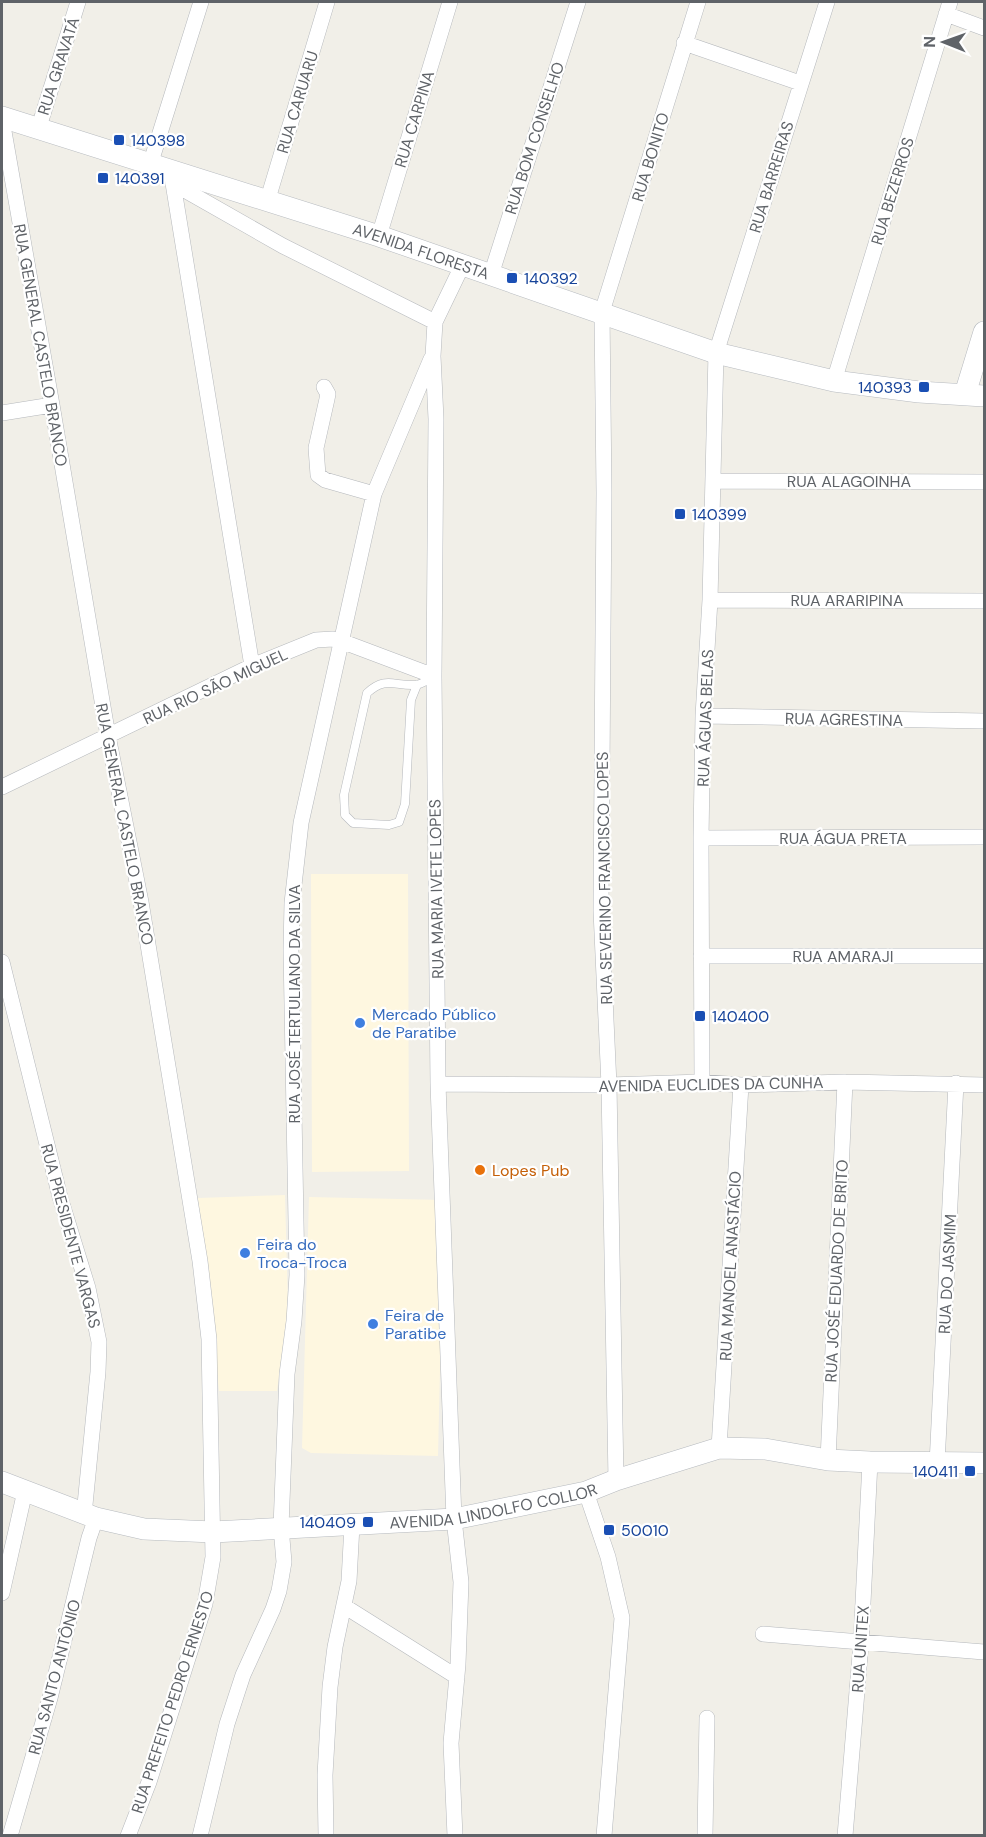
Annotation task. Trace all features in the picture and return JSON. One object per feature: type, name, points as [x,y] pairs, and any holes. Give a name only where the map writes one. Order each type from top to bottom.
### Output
[{"type":"street","name":"RUA GRAVATÁ","points":[[38,130],[78,2]]},
{"type":"street","points":[[150,165],[201,2]]},
{"type":"street","name":"RUA CARUARU","points":[[267,202],[327,2]]},
{"type":"street","name":"RUA CARPINA","points":[[379,236],[450,2]]},
{"type":"street","name":"RUA BOM CONSELHO","points":[[491,275],[578,2]]},
{"type":"street","name":"RUA BONITO","points":[[602,312],[698,2]]},
{"type":"street","name":"RUA BARREIRAS","points":[[716,353],[827,2]]},
{"type":"street","points":[[948,8],[984,28]]},
{"type":"street","name":"RUA BEZERROS","points":[[834,381],[948,8]]},
{"type":"street","points":[[684,43],[800,82]]},
{"type":"street","name":"AVENIDA FLORESTA","points":[[2,119],[150,165],[173,178],[267,202],[379,236],[716,353],[834,381],[919,392],[975,395]]},
{"type":"street","name":"RUA GENERAL CASTELO BRANCO","points":[[2,119],[108,736],[141,902],[206,1302],[209,1339],[213,1532]]},
{"type":"street","points":[[173,178],[284,246],[435,322]]},
{"type":"street","points":[[173,178],[252,666]]},
{"type":"street","name":"RUA MARIA IVETE LOPES","points":[[455,1836],[451,1743],[457,1677],[461,1582],[454,1519],[438,1084],[434,676],[436,418],[433,356],[435,322],[462,266]]},
{"type":"street","name":"RUA SEVERINO FRANCISCO LOPES","points":[[602,312],[604,493],[601,911],[609,1085],[616,1480]]},
{"type":"street","points":[[975,395],[984,332]]},
{"type":"street","name":"RUA ÁGUAS BELAS","points":[[702,1082],[703,716],[710,600],[716,353]]},
{"type":"street","name":"RUA JOSÉ TERTULIANO DA SILVA","points":[[200,1836],[234,1699],[279,1591],[284,1562],[281,1527],[287,1374],[297,1275],[292,903],[301,823],[374,494],[433,356]]},
{"type":"street","points":[[324,387],[327,399],[316,448],[318,475],[326,480],[374,494]]},
{"type":"street","points":[[2,413],[52,405]]},
{"type":"street","name":"RUA ALAGOINHA","points":[[714,481],[984,482]]},
{"type":"street","name":"RUA ARARIPINA","points":[[710,600],[984,601]]},
{"type":"street","name":"RUA RIO SÃO MIGUEL","points":[[2,787],[252,666],[316,640],[341,641],[434,676]]},
{"type":"street","name":"RUA AGRESTINA","points":[[703,716],[984,721]]},
{"type":"street","name":"RUA ÁGUA PRETA","points":[[701,838],[984,837]]},
{"type":"street","name":"RUA AMARAJI","points":[[701,956],[984,956]]},
{"type":"street","name":"RUA PRESIDENTE VARGAS","points":[[2,962],[57,1185],[88,1288],[99,1342],[90,1517]]},
{"type":"street","name":"AVENIDA EUCLIDES DA CUNHA","points":[[438,1084],[609,1085],[702,1082],[741,1085],[845,1082],[984,1085]]},
{"type":"street","name":"RUA JOSÉ EDUARDO DE BRITO","points":[[828,1460],[845,1082]]},
{"type":"street","name":"RUA DO JASMIM","points":[[937,1464],[956,1083]]},
{"type":"street","name":"RUA MANOEL ANASTÁCIO","points":[[719,1448],[741,1085]]},
{"type":"street","name":"AVENIDA LINDOLFO COLLOR","points":[[2,1482],[90,1517],[144,1528],[213,1532],[454,1519],[586,1492],[616,1480],[719,1448],[765,1449],[828,1460],[937,1464],[984,1463]]},
{"type":"street","name":"RUA UNITEX","points":[[845,1836],[861,1642],[870,1462]]},
{"type":"street","points":[[2,1593],[25,1491]]},
{"type":"street","points":[[586,1492],[608,1557],[622,1618],[604,1836]]},
{"type":"street","name":"RUA SANTO ANTÔNIO","points":[[10,1836],[50,1698],[89,1538],[90,1517]]},
{"type":"street","points":[[326,1836],[325,1775],[330,1687],[348,1581],[352,1525]]},
{"type":"street","name":"RUA PREFEITO PEDRO ERNESTO","points":[[128,1836],[149,1782],[206,1604],[213,1557],[213,1532]]},
{"type":"street","points":[[344,1606],[457,1677]]},
{"type":"street","points":[[763,1634],[984,1652]]},
{"type":"street","points":[[705,1836],[707,1718]]},
{"type":"lane","points":[[417,686],[378,684],[367,693],[344,795],[345,815],[353,823],[389,825],[399,822],[405,804],[411,700],[417,686],[434,676]]},
{"type":"shaded area","name":"Mercado Público de Paratibe","points":[[311,874],[408,874],[409,1171],[312,1172]]},
{"type":"shaded area","name":"Feira do Troca-Troca","points":[[285,1195],[288,1307],[277,1391],[219,1391],[198,1198]]},
{"type":"shaded area","name":"Feira de Paratibe","points":[[309,1197],[444,1200],[438,1456],[311,1453],[302,1448]]},
{"type":"place","name":"140398","points":[[119,140]]},
{"type":"place","name":"140391","points":[[103,178]]},
{"type":"place","name":"140392","points":[[512,278]]},
{"type":"place","name":"140393","points":[[924,387]]},
{"type":"place","name":"140399","points":[[680,514]]},
{"type":"place","name":"140400","points":[[700,1016]]},
{"type":"place","name":"Mercado Público de Paratibe","points":[[360,1023]]},
{"type":"place","name":"Lopes Pub","points":[[480,1170]]},
{"type":"place","name":"Feira do Troca-Troca","points":[[245,1253]]},
{"type":"place","name":"Feira de Paratibe","points":[[373,1324]]},
{"type":"place","name":"140411","points":[[970,1471]]},
{"type":"place","name":"140409","points":[[368,1522]]},
{"type":"place","name":"50010","points":[[609,1530]]}]
